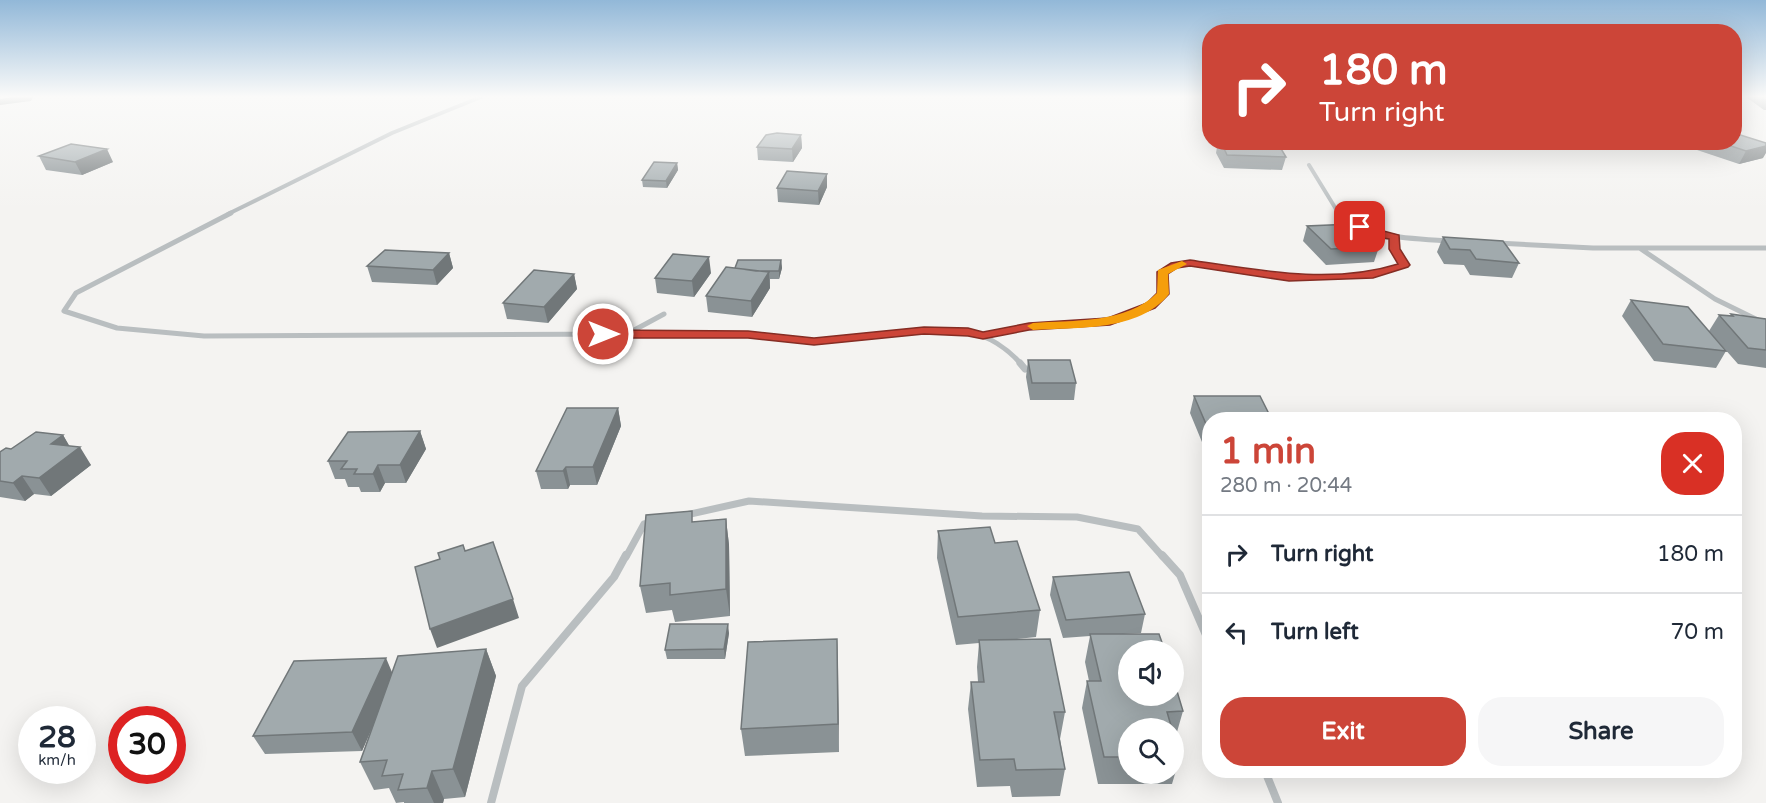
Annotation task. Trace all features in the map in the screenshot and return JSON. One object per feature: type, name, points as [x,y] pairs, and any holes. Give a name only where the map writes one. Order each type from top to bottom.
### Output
[{"type":"street","points":[[389,134],[249,202],[76,293],[64,311],[117,328],[204,336],[748,334],[814,342],[924,330],[968,332],[983,336],[1020,362],[1024,369]]},
{"type":"street","points":[[1309,165],[1342,219],[1378,235],[1455,241]]},
{"type":"street","points":[[983,336],[1029,327],[1110,321],[1151,306],[1163,294],[1162,272],[1174,265],[1190,263],[1289,277],[1373,275],[1404,265],[1394,249],[1395,237]]},
{"type":"street","points":[[1490,243],[1641,249],[1766,248]]},
{"type":"street","points":[[1641,249],[1715,299],[1766,324]]},
{"type":"street","points":[[627,334],[663,314]]},
{"type":"street","points":[[679,517],[749,501],[982,516],[1077,517],[1138,529],[1180,575],[1202,626]]},
{"type":"street","points":[[492,803],[522,686],[614,578],[644,524],[668,519]]},
{"type":"street","points":[[1268,778],[1278,803]]},
{"type":"building","points":[[766,135],[801,135],[792,149],[757,147]]},
{"type":"building","points":[[1742,136],[1766,143],[1766,146],[1746,151],[1742,150]]},
{"type":"building","points":[[71,144],[107,149],[75,162],[39,156]]},
{"type":"building","points":[[1225,150],[1282,150],[1286,157],[1227,155]]},
{"type":"building","points":[[654,162],[677,163],[666,181],[642,180]]},
{"type":"building","points":[[787,171],[827,174],[818,191],[777,188]]},
{"type":"building","points":[[1353,224],[1379,247],[1331,249],[1307,226]]},
{"type":"building","points":[[1443,237],[1503,241],[1519,263],[1476,259],[1470,250],[1450,249]]},
{"type":"building","points":[[385,250],[449,253],[433,270],[367,266]]},
{"type":"building","points":[[673,254],[709,257],[692,281],[655,278]]},
{"type":"building","points":[[738,260],[781,260],[779,271],[756,271],[735,268]]},
{"type":"building","points":[[726,267],[769,272],[751,301],[706,296]]},
{"type":"building","points":[[534,270],[574,274],[544,307],[503,303]]},
{"type":"building","points":[[1631,300],[1688,307],[1726,351],[1663,344]]},
{"type":"building","points":[[1731,314],[1766,319],[1766,350],[1748,348],[1719,315],[1733,316]]},
{"type":"building","points":[[1028,360],[1070,360],[1076,383],[1032,383]]},
{"type":"building","points":[[1194,396],[1260,396],[1268,412],[1202,412],[1202,415]]},
{"type":"building","points":[[567,408],[618,408],[593,467],[566,467],[563,471],[536,471]]},
{"type":"building","points":[[420,431],[400,465],[378,465],[373,474],[354,474],[357,469],[341,469],[347,461],[328,461],[348,432]]},
{"type":"building","points":[[36,432],[63,435],[51,444],[80,447],[39,478],[22,476],[13,483],[0,481],[0,452],[6,448],[11,449]]},
{"type":"building","points":[[692,511],[692,522],[726,519],[726,589],[670,595],[670,583],[640,586],[646,515]]},
{"type":"building","points":[[990,527],[995,543],[1017,541],[1040,610],[958,617],[938,531]]},
{"type":"building","points":[[493,542],[513,599],[430,629],[415,567],[440,559],[438,553],[463,545],[465,551]]},
{"type":"building","points":[[1129,572],[1145,614],[1066,620],[1053,577]]},
{"type":"building","points":[[670,624],[728,624],[724,649],[665,650]]},
{"type":"building","points":[[1090,634],[1159,634],[1161,640],[1118,640],[1118,706],[1181,706],[1183,711],[1167,712],[1169,718],[1118,718],[1118,757],[1104,757],[1087,681],[1101,681]]},
{"type":"building","points":[[837,639],[838,724],[741,729],[748,642]]},
{"type":"building","points":[[1050,639],[1065,712],[1054,712],[1065,769],[1016,770],[1014,759],[980,760],[971,682],[984,682],[979,640]]},
{"type":"building","points":[[486,649],[453,769],[432,771],[427,788],[398,790],[403,774],[382,776],[387,760],[360,762],[398,656]]},
{"type":"building","points":[[386,658],[352,732],[253,736],[294,661]]},
{"type":"slow traffic","points":[[1033,326],[1110,321],[1151,306],[1163,294],[1162,272],[1174,265],[1182,264]]},
{"type":"route","points":[[603,334],[748,334],[780,336],[814,342],[861,338],[889,332],[924,330],[968,332],[983,336],[1029,327],[1110,321],[1151,306],[1163,294],[1162,272],[1174,265],[1190,263],[1289,277],[1373,275],[1404,265],[1394,249],[1395,237],[1378,235],[1360,227]]}]
